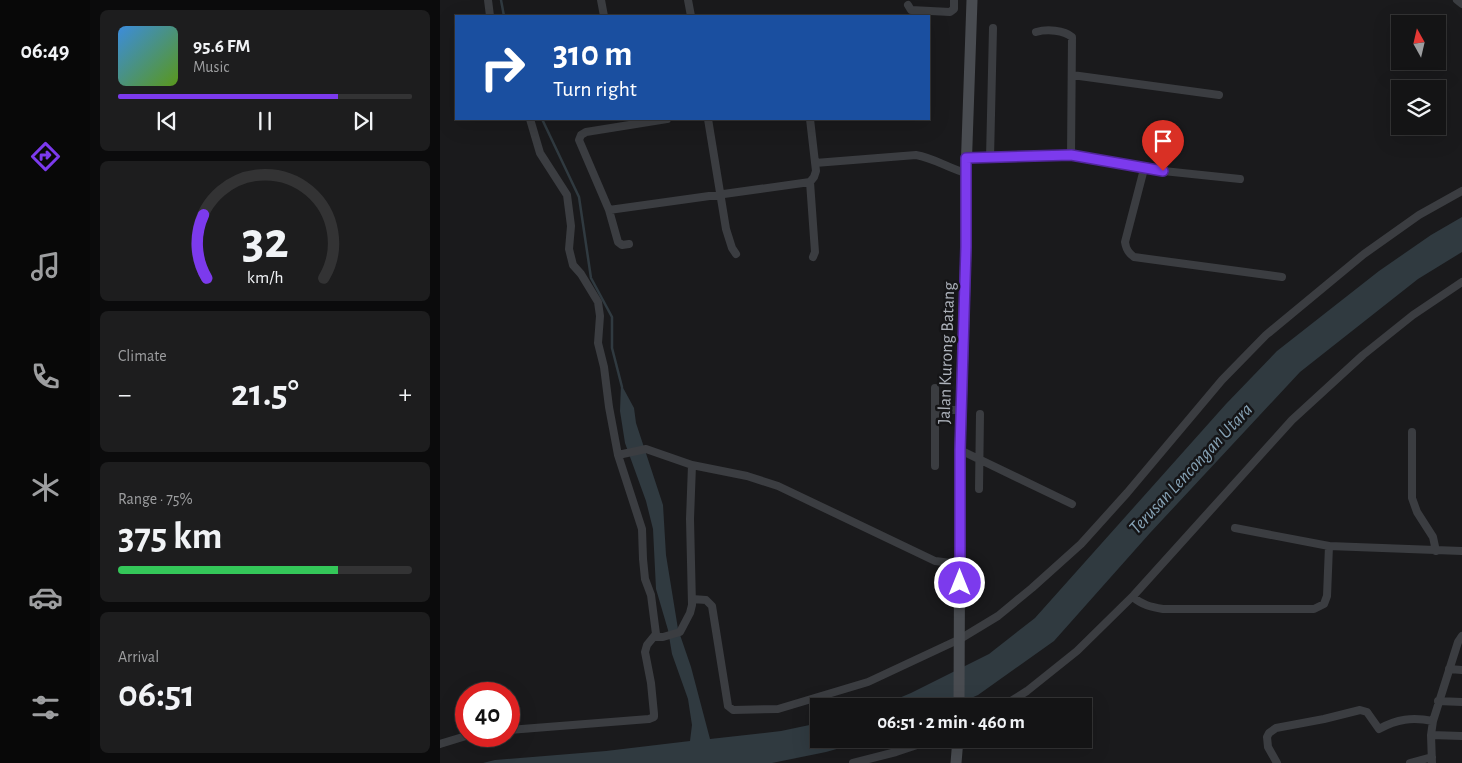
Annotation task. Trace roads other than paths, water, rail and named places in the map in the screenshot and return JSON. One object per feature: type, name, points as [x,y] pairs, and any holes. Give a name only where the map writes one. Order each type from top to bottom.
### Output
[{"type":"street","points":[[488,0],[490,15]]},
{"type":"street","points":[[601,0],[604,15]]},
{"type":"street","points":[[688,0],[690,15]]},
{"type":"street","points":[[908,5],[911,10],[950,12],[954,9],[954,0]]},
{"type":"street","name":"Jalan Kurong Batang","points":[[959,698],[960,450],[966,256],[966,158],[972,0]]},
{"type":"street","points":[[1457,0],[1462,4]]},
{"type":"street","points":[[990,158],[993,28]]},
{"type":"street","points":[[1036,32],[1043,30],[1063,33],[1072,37],[1071,155]]},
{"type":"street","points":[[1072,75],[1219,95]]},
{"type":"street","points":[[520,729],[652,718],[654,714],[651,683],[644,652],[647,645],[655,637],[656,632],[654,607],[645,579],[642,530],[609,407],[604,367],[598,344],[600,316],[598,302],[581,274],[573,265],[569,249],[571,226],[567,195],[540,153],[530,120]]},
{"type":"street","points":[[629,244],[622,245],[618,242],[608,210],[579,140],[581,135],[586,132],[621,122],[652,120]]},
{"type":"street","points":[[708,120],[726,229],[736,254]]},
{"type":"street","points":[[810,120],[816,171],[810,182],[814,257]]},
{"type":"street","points":[[815,163],[916,155],[930,157],[950,168],[966,173]]},
{"type":"street","points":[[966,158],[1071,155],[1144,169],[1240,179]]},
{"type":"street","points":[[1144,169],[1125,242],[1126,249],[1130,254],[1282,277]]},
{"type":"street","points":[[608,210],[810,182]]},
{"type":"street","points":[[692,599],[706,600],[712,606],[728,706],[733,710],[778,709],[868,682],[960,643],[998,616],[1032,588],[1080,544],[1127,493],[1222,380],[1266,335],[1364,254],[1420,215],[1462,191]]},
{"type":"street","points":[[1016,698],[1077,651],[1132,597],[1292,420],[1363,355],[1413,315],[1462,282]]},
{"type":"street","points":[[935,388],[935,466]]},
{"type":"street","points":[[935,410],[961,410]]},
{"type":"street","points":[[979,489],[980,414]]},
{"type":"street","points":[[1412,432],[1412,498],[1417,512],[1433,537],[1436,551]]},
{"type":"street","points":[[621,455],[646,449],[692,465],[747,476],[778,486],[935,561],[959,564]]},
{"type":"street","points":[[960,450],[1072,504]]},
{"type":"street","points":[[655,637],[663,637],[680,632],[690,613],[692,599],[690,519],[692,465]]},
{"type":"street","points":[[1235,528],[1329,546],[1462,551]]},
{"type":"street","points":[[1132,597],[1148,607],[1163,609],[1314,609],[1324,604],[1327,596],[1329,546]]},
{"type":"street","points":[[1410,763],[1432,760],[1432,721],[1458,642],[1462,636]]},
{"type":"street","points":[[1449,669],[1462,670]]},
{"type":"street","points":[[1438,701],[1462,702]]},
{"type":"street","points":[[1277,763],[1267,742],[1269,733],[1276,728],[1316,721],[1360,710],[1367,712],[1378,729],[1402,719],[1414,718],[1432,721]]},
{"type":"street","points":[[1431,735],[1462,736]]},
{"type":"street","points":[[440,744],[455,739]]},
{"type":"street","points":[[852,763],[908,748]]},
{"type":"street","points":[[956,763],[957,748]]},
{"type":"water","name":"Terusan Lencongan Utara","points":[[1462,217],[1462,252],[1418,279],[1300,372],[1150,533],[1054,641],[971,698],[899,698],[989,654],[1035,618],[1226,404],[1277,351],[1379,271],[1431,235]]},
{"type":"water","points":[[621,384],[634,408],[636,423],[663,505],[666,555],[678,629],[691,667],[710,739],[781,731],[810,725],[810,748],[840,748],[772,763],[483,763],[495,760],[606,751],[690,741],[692,725],[688,699],[672,654],[668,630],[656,589],[653,529],[646,501],[625,443],[620,411]]},
{"type":"waterway","points":[[501,0],[504,15]]},
{"type":"waterway","points":[[542,120],[579,197],[591,278],[612,317],[612,348],[622,387]]}]
